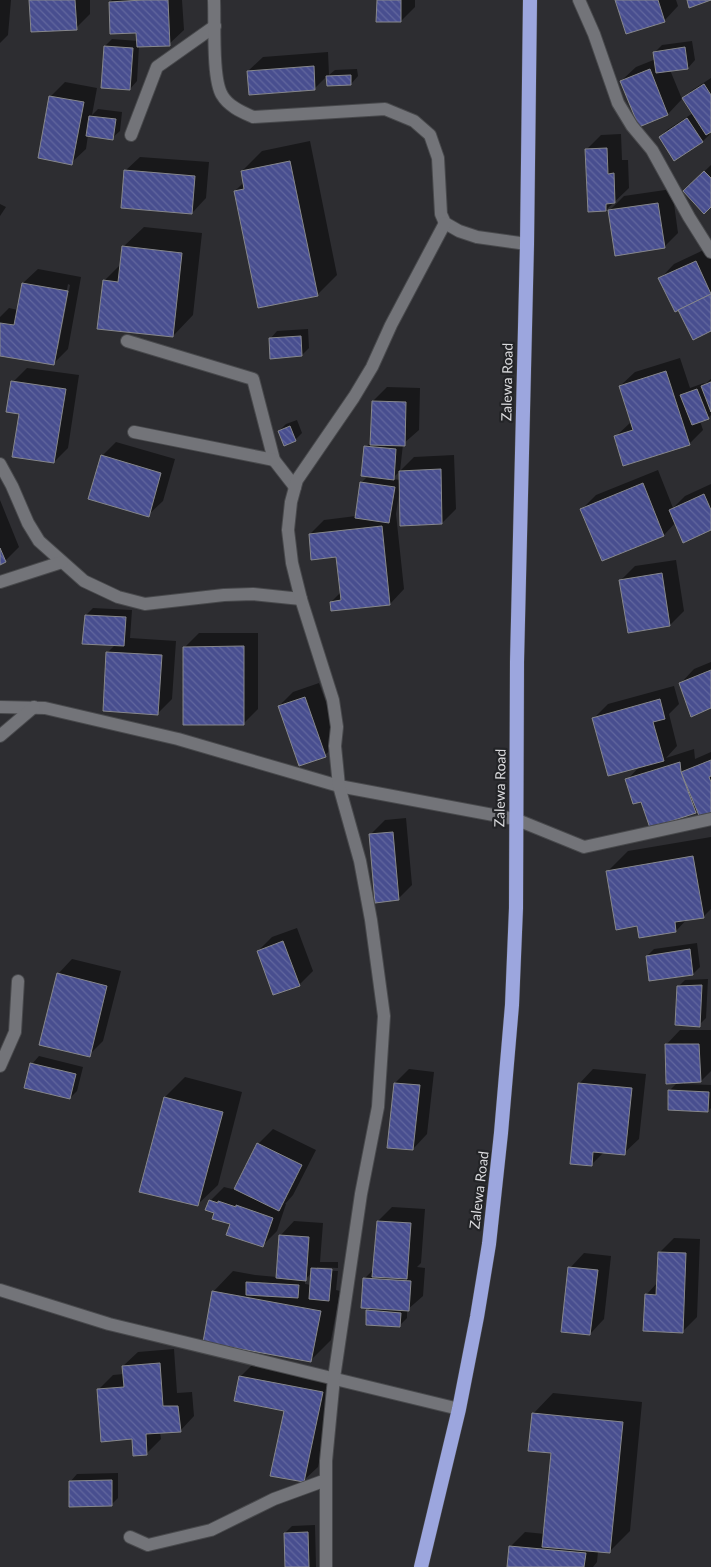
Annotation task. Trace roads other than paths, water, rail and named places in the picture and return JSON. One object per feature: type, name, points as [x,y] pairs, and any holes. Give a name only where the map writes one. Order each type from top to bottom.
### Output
[{"type":"highway","name":"Zalewa Road","points":[[421,1567],[459,1409],[489,1244],[502,1133],[512,1005],[516,908],[518,653],[530,0]]},
{"type":"street","points":[[214,0],[216,83],[223,97],[236,108],[253,117],[386,109],[414,121],[430,135],[438,158],[441,214],[445,223],[459,231],[477,237],[527,244]]},
{"type":"street","points":[[579,0],[594,34],[618,103],[632,126],[652,150],[689,217],[711,252]]},
{"type":"street","points":[[131,135],[157,67],[215,26]]},
{"type":"street","points":[[326,1567],[326,1461],[334,1378],[361,1194],[378,1107],[384,1016],[360,861],[339,786],[335,746],[338,727],[333,700],[301,599],[292,563],[288,530],[291,502],[297,480],[354,397],[372,367],[391,325],[445,223]]},
{"type":"street","points":[[127,341],[253,379],[274,460],[295,487]]},
{"type":"street","points":[[134,432],[274,460]]},
{"type":"street","points":[[0,464],[39,540],[84,581],[118,597],[146,604],[224,594],[253,594],[301,599]]},
{"type":"street","points":[[0,582],[62,562]]},
{"type":"street","points":[[0,707],[45,708],[178,740],[339,786],[516,819],[584,847],[711,819]]},
{"type":"street","points":[[0,736],[34,708]]},
{"type":"street","points":[[0,1066],[16,1032],[18,981]]},
{"type":"street","points":[[0,1290],[109,1324],[459,1409]]},
{"type":"street","points":[[130,1537],[148,1545],[211,1530],[274,1499],[326,1480]]}]
